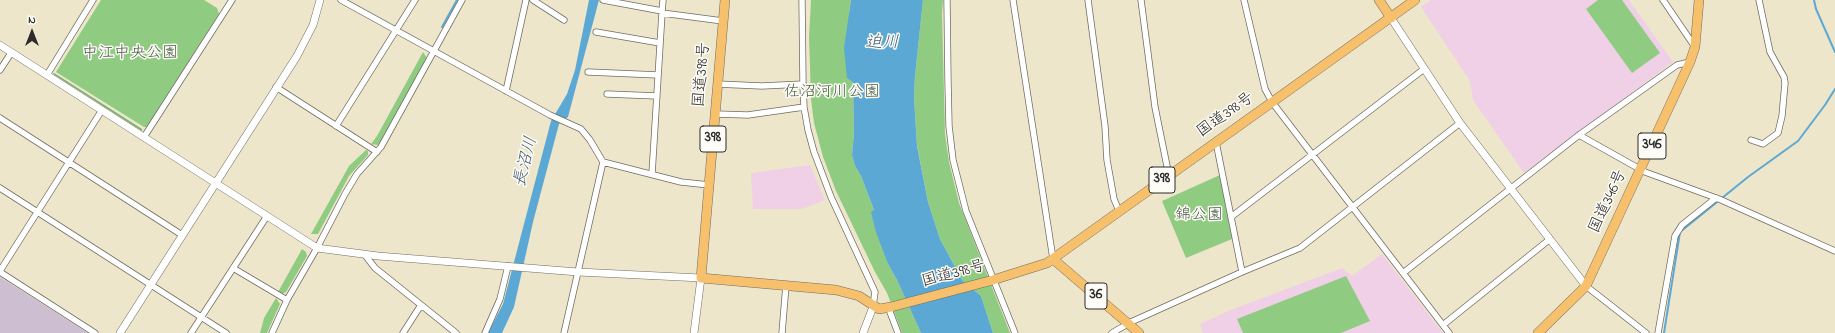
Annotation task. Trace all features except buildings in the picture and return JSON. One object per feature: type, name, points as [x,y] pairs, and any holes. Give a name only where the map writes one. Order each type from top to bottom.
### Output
[{"type":"main road","name":"国道398号","points":[[701,278],[725,0]]},
{"type":"main road","points":[[1379,0],[1391,18]]},
{"type":"main road","name":"国道398号","points":[[874,303],[878,309],[891,307],[992,280],[1047,263],[1415,0]]},
{"type":"main road","name":"国道346号","points":[[1538,333],[1586,286],[1690,62],[1695,47],[1699,0]]},
{"type":"main road","name":"36","points":[[1053,259],[1139,333]]},
{"type":"main road","points":[[701,278],[848,293],[874,303]]},
{"type":"street","points":[[47,75],[93,0]]},
{"type":"street","points":[[144,137],[232,0]]},
{"type":"street","points":[[120,333],[308,36],[320,0]]},
{"type":"street","points":[[341,0],[550,115],[584,131],[602,162],[564,333]]},
{"type":"street","points":[[336,126],[416,0]]},
{"type":"street","points":[[272,333],[287,300],[357,174],[377,152],[394,125],[462,0]]},
{"type":"street","points":[[506,91],[526,0]]},
{"type":"street","points":[[533,0],[564,20]]},
{"type":"street","points":[[603,0],[662,12],[723,20]]},
{"type":"street","points":[[652,174],[663,0]]},
{"type":"street","points":[[802,0],[804,107],[814,152],[831,197],[875,292],[874,303],[862,333]]},
{"type":"street","points":[[947,0],[949,126],[953,160],[966,211],[992,280],[1015,333]]},
{"type":"street","points":[[1013,0],[1053,259]]},
{"type":"street","points":[[1088,0],[1105,126],[1108,167],[1114,200],[1119,211]]},
{"type":"street","points":[[1141,0],[1155,107],[1169,176]]},
{"type":"street","points":[[1244,0],[1265,89],[1272,102],[1311,155],[1449,333]]},
{"type":"street","points":[[1664,0],[1695,47]]},
{"type":"street","points":[[1751,140],[1763,144],[1778,133],[1782,116],[1785,83],[1784,77],[1770,52],[1759,0]]},
{"type":"street","points":[[1391,18],[1460,123],[1586,286],[1646,333]]},
{"type":"street","points":[[596,32],[660,43]]},
{"type":"street","points":[[0,45],[317,248],[365,255],[578,272],[701,278],[694,333]]},
{"type":"street","points":[[0,70],[11,53]]},
{"type":"street","points":[[1403,272],[1580,135],[1677,65],[1690,62]]},
{"type":"street","points":[[1231,217],[1424,69]]},
{"type":"street","points":[[588,72],[658,75]]},
{"type":"street","points":[[717,84],[762,86],[803,84]]},
{"type":"street","points":[[276,87],[377,152]]},
{"type":"street","points":[[607,94],[657,96]]},
{"type":"street","points":[[715,114],[748,115],[804,107]]},
{"type":"street","points":[[95,333],[0,271],[102,110]]},
{"type":"street","points":[[0,118],[182,235]]},
{"type":"street","points":[[1112,333],[1242,272],[1300,248],[1460,123]]},
{"type":"street","points":[[1580,135],[1641,170],[1719,199],[1835,251]]},
{"type":"street","points":[[1216,142],[1242,272]]},
{"type":"street","points":[[602,162],[681,182],[709,185]]},
{"type":"street","points":[[0,188],[226,333]]},
{"type":"street","points":[[1658,333],[1675,236],[1682,225],[1719,199]]},
{"type":"street","points":[[191,333],[267,216]]},
{"type":"street","points":[[1442,325],[1550,239]]},
{"type":"street","points":[[365,255],[375,268],[456,333]]},
{"type":"street","points":[[485,333],[500,299],[509,266]]},
{"type":"street","points":[[233,268],[287,300]]},
{"type":"street","points":[[782,333],[786,286]]},
{"type":"street","points":[[403,333],[421,305]]},
{"type":"street","points":[[891,307],[890,312],[898,333]]},
{"type":"shaded area","points":[[1431,0],[1629,0],[1673,62],[1524,173],[1473,100],[1470,81],[1421,7]]},
{"type":"shaded area","points":[[810,165],[825,200],[802,209],[753,209],[751,173]]},
{"type":"shaded area","points":[[1382,254],[1443,333],[1203,333],[1200,324],[1228,311],[1342,268],[1352,276]]},
{"type":"shaded area","points":[[0,277],[88,333],[0,333]]},
{"type":"green space","name":"中江中央公園","points":[[101,0],[204,0],[217,8],[219,14],[147,127],[144,127],[56,72]]},
{"type":"green space","name":"佐沼河川公園","points":[[811,0],[851,0],[849,14],[854,133],[852,155],[855,166],[861,176],[874,210],[888,264],[897,280],[921,333],[902,333],[887,293],[875,272],[836,191],[823,157],[814,123],[811,99],[809,37]]},
{"type":"green space","name":"佐沼河川公園","points":[[923,0],[943,0],[942,14],[945,134],[949,162],[959,203],[1010,333],[993,333],[981,296],[962,280],[940,239],[928,202],[917,145],[914,97]]},
{"type":"green space","points":[[1598,0],[1622,0],[1660,53],[1632,73],[1586,9]]},
{"type":"green space","points":[[423,52],[427,58],[380,142],[378,145],[371,144],[377,136]]},
{"type":"green space","points":[[54,73],[142,129],[142,131],[53,74]]},
{"type":"green space","points":[[366,150],[368,151],[368,155],[349,176],[318,234],[311,234],[349,166]]},
{"type":"green space","name":"錦公園","points":[[1220,175],[1232,239],[1186,258],[1162,201]]},
{"type":"green space","points":[[302,249],[306,252],[307,256],[286,292],[282,294],[278,292]]},
{"type":"green space","points":[[1346,276],[1370,321],[1341,333],[1243,333],[1237,319]]},
{"type":"green space","points":[[276,298],[280,304],[267,333],[260,333],[264,318]]},
{"type":"water","points":[[589,0],[599,0],[568,117],[559,124],[533,222],[514,307],[502,333],[488,333],[503,304],[551,121],[567,94],[575,70]]},
{"type":"water","name":"迫川","points":[[851,0],[923,0],[914,97],[917,146],[928,202],[940,239],[962,280],[981,296],[993,333],[921,333],[897,280],[888,264],[876,232],[871,212],[874,210],[861,176],[855,166],[852,155],[854,133],[853,82],[847,78],[844,48]]},
{"type":"waterway","points":[[442,27],[457,0]]},
{"type":"waterway","points":[[1814,0],[1816,9],[1835,52]]},
{"type":"waterway","points":[[1664,333],[1680,232],[1748,177],[1798,141],[1835,89]]},
{"type":"water label","name":"長沼川","points":[[527,162]]}]
